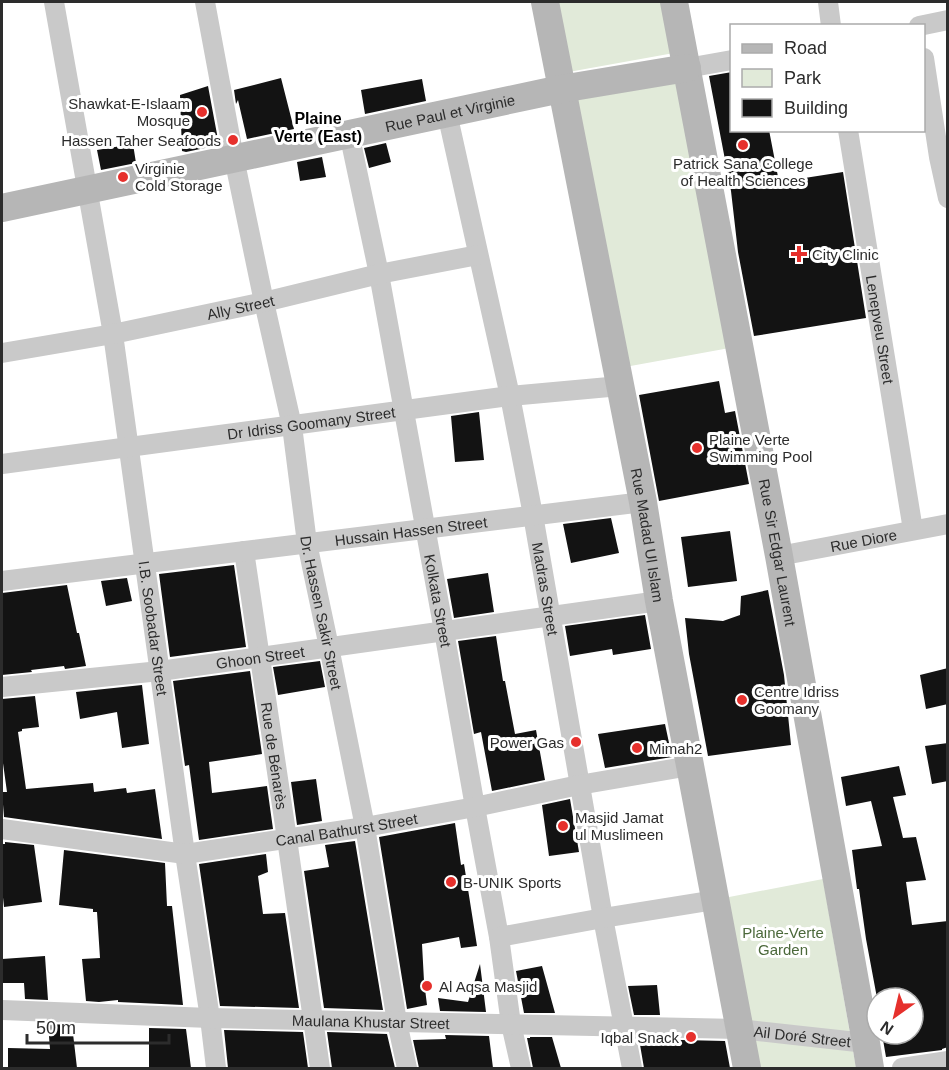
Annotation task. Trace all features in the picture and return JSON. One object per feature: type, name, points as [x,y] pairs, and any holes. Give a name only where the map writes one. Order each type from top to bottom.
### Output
[{"type":"main road","name":"Rue Madad Ul Islam","points":[[545,2],[643,502],[659,601],[747,1068]]},
{"type":"main road","name":"Rue Sir Edgar Laurent","points":[[674,2],[778,556],[868,1056]]},
{"type":"main road","name":"Rue Paul et Virginie","points":[[2,208],[561,89],[687,68]]},
{"type":"street","name":"I.B. Soobadar Street","points":[[54,2],[113,334],[216,1068]]},
{"type":"street","name":"Dr. Hassen Sakir Street","points":[[206,2],[234,158],[292,426],[307,543],[365,827],[407,1068]]},
{"type":"street","points":[[828,2],[831,24]]},
{"type":"street","points":[[925,25],[948,20]]},
{"type":"street","points":[[687,68],[730,60]]},
{"type":"street","points":[[925,65],[939,157],[948,198]]},
{"type":"street","name":"Madras Street","points":[[447,113],[510,396],[533,515],[622,1026],[632,1068]]},
{"type":"street","name":"Lenepveu Street","points":[[848,132],[913,530]]},
{"type":"street","name":"Kolkata Street","points":[[349,133],[379,274],[404,410],[499,937],[511,1024],[520,1068]]},
{"type":"street","name":"Ally Street","points":[[2,353],[113,334],[264,303],[379,274],[478,255]]},
{"type":"street","name":"Dr Idriss Goomany Street","points":[[2,464],[510,396],[620,386]]},
{"type":"street","name":"Hussain Hassen Street","points":[[2,582],[643,502]]},
{"type":"street","name":"Rue Diore","points":[[778,556],[948,524]]},
{"type":"street","name":"Rue de Bénarès","points":[[244,551],[320,1068]]},
{"type":"street","name":"Ghoon Street","points":[[2,687],[160,671],[659,601]]},
{"type":"street","name":"Canal Bathurst Street","points":[[2,829],[185,854],[365,827],[579,785],[690,766]]},
{"type":"street","points":[[499,937],[715,900]]},
{"type":"street","name":"Maulana Khustar Street","points":[[2,1010],[210,1018],[739,1029]]},
{"type":"street","name":"Ail Doré Street","points":[[739,1029],[868,1056]]},
{"type":"street","points":[[902,1068],[948,1061]]},
{"type":"green space","points":[[550,2],[664,2],[674,53],[563,73]]},
{"type":"green space","points":[[684,71],[735,347],[625,367],[573,91]]},
{"type":"green space","name":"Plaine-Verte Garden","points":[[823,879],[856,1068],[757,1068],[724,898]]},
{"type":"building","name":"City Clinic","points":[[730,72],[730,132],[769,132],[779,182],[843,172],[866,318],[754,336],[738,252],[731,191],[709,76]]},
{"type":"building","points":[[281,78],[294,129],[247,139],[234,90]]},
{"type":"building","points":[[422,79],[426,101],[365,114],[361,90]]},
{"type":"building","name":"Shawkat-E-Islaam Mosque","points":[[208,86],[219,145],[182,151],[180,95]]},
{"type":"building","points":[[386,143],[391,162],[369,168],[364,148]]},
{"type":"building","points":[[133,144],[136,163],[101,170],[97,150]]},
{"type":"building","points":[[322,157],[326,177],[300,181],[297,162]]},
{"type":"building","name":"Plaine Verte Swimming Pool","points":[[719,381],[725,413],[735,411],[749,484],[659,501],[639,395]]},
{"type":"building","points":[[479,412],[484,460],[455,462],[451,416]]},
{"type":"building","points":[[611,518],[619,553],[571,563],[563,524]]},
{"type":"building","points":[[730,531],[737,581],[688,587],[681,537]]},
{"type":"building","points":[[234,565],[246,647],[170,657],[159,574]]},
{"type":"building","points":[[488,573],[494,612],[454,618],[447,579]]},
{"type":"building","points":[[127,578],[132,601],[106,606],[101,581]]},
{"type":"building","points":[[67,585],[86,666],[65,669],[64,666],[2,675],[2,593]]},
{"type":"building","name":"Centre Idriss Goomany","points":[[768,590],[784,675],[791,745],[708,756],[689,654],[685,618],[723,621],[740,615],[741,596]]},
{"type":"building","points":[[645,615],[651,649],[613,655],[612,649],[570,656],[565,626]]},
{"type":"building","points":[[496,636],[515,734],[536,730],[545,780],[492,791],[481,732],[474,734],[458,641]]},
{"type":"building","points":[[320,661],[325,687],[278,695],[273,667]]},
{"type":"building","points":[[948,668],[948,704],[926,709],[920,675]]},
{"type":"building","points":[[250,671],[262,754],[209,762],[212,793],[267,786],[273,829],[199,840],[189,765],[185,766],[173,681]]},
{"type":"building","points":[[142,685],[149,744],[122,748],[117,712],[80,719],[76,692]]},
{"type":"building","points":[[35,696],[39,727],[22,729],[18,732],[26,789],[93,783],[94,792],[126,788],[127,793],[155,789],[162,839],[4,817],[2,792],[7,792],[2,756],[2,699]]},
{"type":"building","name":"Mimah2","points":[[665,724],[672,757],[605,768],[598,734]]},
{"type":"building","points":[[948,743],[948,781],[932,784],[925,746]]},
{"type":"building","points":[[899,766],[906,795],[893,797],[903,838],[916,837],[926,880],[906,882],[912,925],[948,921],[948,1047],[942,1050],[886,1057],[884,1046],[925,1046],[925,986],[875,986],[852,850],[882,846],[871,801],[846,806],[841,777]]},
{"type":"building","points":[[316,779],[322,821],[297,825],[291,782]]},
{"type":"building","name":"Masjid Jamat ul Muslimeen","points":[[570,799],[579,852],[549,856],[542,805]]},
{"type":"building","points":[[455,823],[477,946],[461,948],[459,937],[422,944],[427,1005],[407,1009],[379,837]]},
{"type":"building","points":[[355,841],[383,1010],[324,1008],[304,871],[329,867],[325,845]]},
{"type":"building","points":[[5,842],[34,845],[42,902],[4,907],[2,844]]},
{"type":"building","points":[[64,850],[165,863],[167,906],[172,906],[183,1005],[118,1002],[118,1000],[86,1001],[82,959],[100,958],[97,912],[93,912],[93,909],[59,905]]},
{"type":"building","points":[[266,854],[268,872],[258,876],[263,914],[285,913],[299,1008],[220,1006],[199,864]]},
{"type":"building","points":[[45,956],[48,1000],[25,999],[24,983],[2,983],[2,959]]},
{"type":"building","points":[[480,964],[486,1012],[440,1011],[438,998],[468,1002]]},
{"type":"building","points":[[542,966],[555,1013],[524,1013],[516,971]]},
{"type":"building","points":[[657,985],[660,1015],[634,1015],[628,986]]},
{"type":"building","points":[[48,1024],[72,1025],[77,1068],[8,1068],[8,1048],[50,1049]]},
{"type":"building","points":[[149,1028],[186,1029],[191,1068],[149,1068]]},
{"type":"building","points":[[224,1030],[303,1032],[308,1068],[228,1068]]},
{"type":"building","points":[[327,1032],[387,1034],[395,1068],[332,1068]]},
{"type":"building","points":[[445,1035],[489,1036],[493,1068],[419,1068],[413,1040],[446,1039]]},
{"type":"building","points":[[552,1037],[561,1068],[533,1068],[527,1038]]},
{"type":"building","points":[[639,1039],[725,1041],[730,1068],[644,1068]]},
{"type":"place","name":"Shawkat-E-Islaam Mosque","points":[[202,112]]},
{"type":"place","name":"Hassen Taher Seafoods","points":[[233,140]]},
{"type":"place","name":"Patrick Sana College of Health Sciences","points":[[743,145]]},
{"type":"place","name":"Virginie Cold Storage","points":[[123,177]]},
{"type":"place","name":"City Clinic","points":[[799,254]]},
{"type":"place","name":"Plaine Verte Swimming Pool","points":[[697,448]]},
{"type":"place","name":"Centre Idriss Goomany","points":[[742,700]]},
{"type":"place","name":"Power Gas","points":[[576,742]]},
{"type":"place","name":"Mimah2","points":[[637,748]]},
{"type":"place","name":"Masjid Jamat ul Muslimeen","points":[[563,826]]},
{"type":"place","name":"B-UNIK Sports","points":[[451,882]]},
{"type":"place","name":"Al Aqsa Masjid","points":[[427,986]]},
{"type":"place","name":"Iqbal Snack","points":[[691,1037]]},
{"type":"district","name":"Plaine Verte (East)","points":[[318,127]]}]
